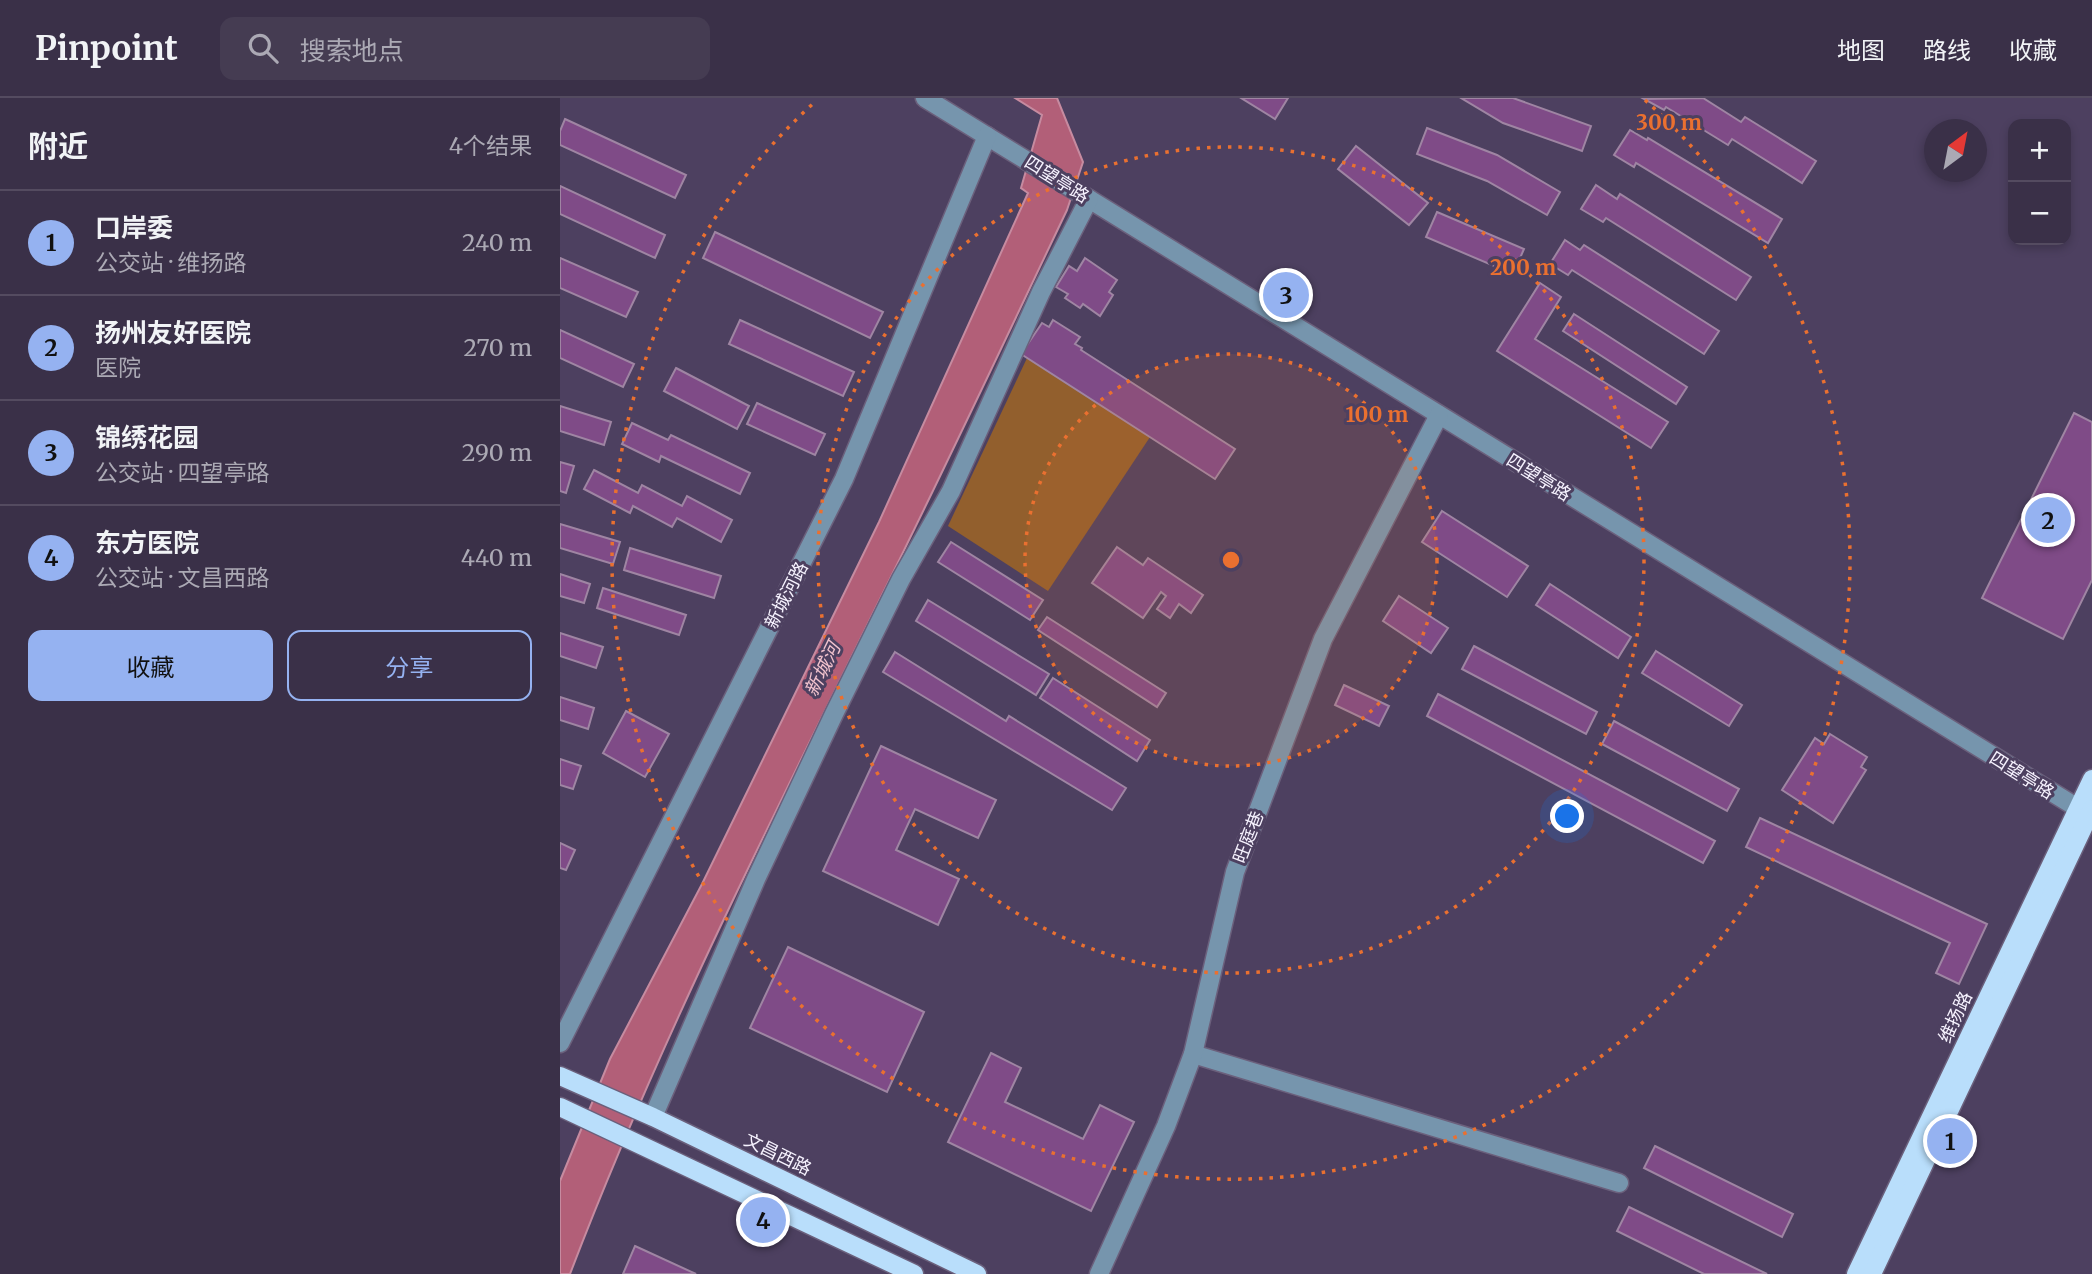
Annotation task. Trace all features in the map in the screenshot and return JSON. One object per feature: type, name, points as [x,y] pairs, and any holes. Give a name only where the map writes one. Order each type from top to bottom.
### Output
[{"type":"main road","name":"维扬路","points":[[1872,1274],[2088,812],[2092,779]]},
{"type":"main road","name":"维扬路","points":[[1856,1274],[2088,812]]},
{"type":"main road","name":"文昌西路","points":[[560,1076],[649,1115],[977,1274]]},
{"type":"main road","points":[[567,1110],[914,1274]]},
{"type":"street","name":"四望亭路","points":[[925,98],[2088,812]]},
{"type":"street","name":"新城河路","points":[[560,1043],[844,479],[987,136]]},
{"type":"street","points":[[649,1115],[834,714],[901,579],[951,491],[1082,195]]},
{"type":"street","name":"旺庭巷","points":[[1099,1274],[1166,1126],[1193,1054],[1235,872],[1323,639],[1439,415]]},
{"type":"street","points":[[1193,1054],[1619,1183]]},
{"type":"shaded area","points":[[1027,358],[1150,437],[1048,591],[948,526]]},
{"type":"water","name":"新城河","points":[[1015,98],[1057,98],[1083,162],[1067,210],[679,1015],[604,1187],[570,1274],[560,1274],[560,1181],[610,1059],[702,884],[879,522],[1028,193],[1021,188],[1042,115]]},
{"type":"building","points":[[1241,98],[1288,98],[1275,119]]},
{"type":"building","points":[[1461,98],[1513,98],[1591,126],[1582,151],[1503,123]]},
{"type":"building","points":[[1703,98],[1741,122],[1745,117],[1816,161],[1802,183],[1732,139],[1728,145],[1666,107],[1664,110],[1644,99]]},
{"type":"building","points":[[565,119],[686,175],[675,198],[560,145],[560,131]]},
{"type":"building","points":[[1427,128],[1497,155],[1560,192],[1547,215],[1487,181],[1417,154]]},
{"type":"building","points":[[1630,130],[1647,140],[1648,138],[1782,219],[1768,243],[1636,163],[1634,167],[1614,155]]},
{"type":"building","points":[[1356,146],[1428,203],[1409,225],[1338,169]]},
{"type":"building","points":[[1596,185],[1617,199],[1620,194],[1751,277],[1736,300],[1606,218],[1603,222],[1581,209]]},
{"type":"building","points":[[560,186],[665,235],[655,258],[560,214]]},
{"type":"building","points":[[1437,212],[1524,249],[1513,274],[1426,237]]},
{"type":"building","points":[[715,232],[883,312],[870,338],[703,258]]},
{"type":"building","points":[[1565,240],[1580,250],[1584,245],[1719,331],[1704,354],[1572,270],[1568,275],[1550,264]]},
{"type":"building","points":[[560,258],[638,292],[626,317],[560,288]]},
{"type":"building","points":[[1085,258],[1117,280],[1109,292],[1113,295],[1100,316],[1083,304],[1080,308],[1065,298],[1068,294],[1056,287],[1069,266],[1077,271]]},
{"type":"building","points":[[1540,283],[1561,297],[1535,339],[1668,422],[1651,448],[1497,351]]},
{"type":"building","points":[[1574,314],[1687,387],[1676,404],[1563,331]]},
{"type":"building","points":[[740,320],[854,372],[843,396],[729,344]]},
{"type":"building","points":[[1053,320],[1080,337],[1075,344],[1082,348],[1081,350],[1235,449],[1215,479],[1021,354],[1042,323],[1049,327]]},
{"type":"building","points":[[560,330],[634,364],[623,387],[560,358]]},
{"type":"building","points":[[676,368],[749,406],[737,429],[664,391]]},
{"type":"building","points":[[757,403],[825,434],[815,455],[747,424]]},
{"type":"building","points":[[560,406],[611,422],[604,445],[560,431]]},
{"type":"building","points":[[2074,413],[2092,422],[2092,580],[2063,639],[1982,598]]},
{"type":"building","points":[[632,423],[668,440],[671,435],[750,473],[740,494],[661,456],[659,462],[622,444]]},
{"type":"building","points":[[560,462],[574,466],[566,493],[560,491]]},
{"type":"building","points":[[594,470],[638,493],[642,485],[682,506],[687,496],[732,520],[721,542],[677,518],[672,527],[633,506],[630,513],[584,489]]},
{"type":"building","points":[[1442,511],[1528,566],[1507,597],[1422,542]]},
{"type":"building","points":[[560,524],[620,542],[613,564],[560,548]]},
{"type":"building","points":[[951,542],[1043,600],[1030,620],[938,562]]},
{"type":"building","points":[[1117,547],[1143,565],[1148,558],[1203,595],[1191,613],[1179,604],[1170,618],[1157,609],[1166,596],[1161,592],[1143,618],[1092,583]]},
{"type":"building","points":[[630,548],[721,576],[714,598],[624,570]]},
{"type":"building","points":[[560,574],[590,584],[584,603],[560,596]]},
{"type":"building","points":[[1550,584],[1631,637],[1618,658],[1536,605]]},
{"type":"building","points":[[603,588],[686,615],[679,635],[597,608]]},
{"type":"building","points":[[1399,596],[1448,628],[1431,653],[1383,621]]},
{"type":"building","points":[[928,600],[1049,674],[1036,695],[916,621]]},
{"type":"building","points":[[1047,617],[1166,693],[1157,707],[1038,630]]},
{"type":"building","points":[[560,633],[603,647],[596,668],[560,656]]},
{"type":"building","points":[[1474,646],[1597,712],[1586,734],[1462,669]]},
{"type":"building","points":[[1656,651],[1742,705],[1729,726],[1642,673]]},
{"type":"building","points":[[895,652],[1006,721],[1009,716],[1126,788],[1112,810],[883,672]]},
{"type":"building","points":[[1053,678],[1150,740],[1137,761],[1040,698]]},
{"type":"building","points":[[1344,685],[1389,706],[1379,726],[1335,705]]},
{"type":"building","points":[[1438,694],[1715,841],[1703,863],[1427,716]]},
{"type":"building","points":[[560,697],[594,708],[588,729],[560,720]]},
{"type":"building","points":[[626,711],[669,734],[645,777],[603,753]]},
{"type":"building","points":[[1614,721],[1739,789],[1727,811],[1602,744]]},
{"type":"building","points":[[1830,734],[1867,757],[1861,767],[1866,770],[1833,823],[1782,790],[1815,738],[1824,744]]},
{"type":"building","points":[[881,746],[996,800],[978,838],[915,809],[896,850],[959,879],[938,925],[823,871]]},
{"type":"building","points":[[560,759],[581,766],[573,789],[560,785]]},
{"type":"building","points":[[1760,818],[1987,924],[1959,984],[1936,973],[1950,943],[1746,847]]},
{"type":"building","points":[[560,843],[575,850],[566,870],[560,868]]},
{"type":"building","points":[[788,947],[924,1012],[887,1092],[750,1028]]},
{"type":"building","points":[[991,1053],[1021,1068],[1005,1102],[1083,1139],[1100,1105],[1134,1122],[1091,1211],[948,1142]]},
{"type":"building","points":[[1655,1146],[1793,1214],[1782,1237],[1644,1168]]},
{"type":"building","points":[[1629,1207],[1767,1274],[1704,1274],[1617,1231]]},
{"type":"building","points":[[635,1246],[696,1274],[623,1274]]},
{"type":"place","name":"锦绣花园","points":[[1286,295]]},
{"type":"place","name":"扬州友好医院","points":[[2048,520]]},
{"type":"place","name":"口岸委","points":[[1950,1141]]},
{"type":"place","name":"东方医院","points":[[763,1220]]}]
